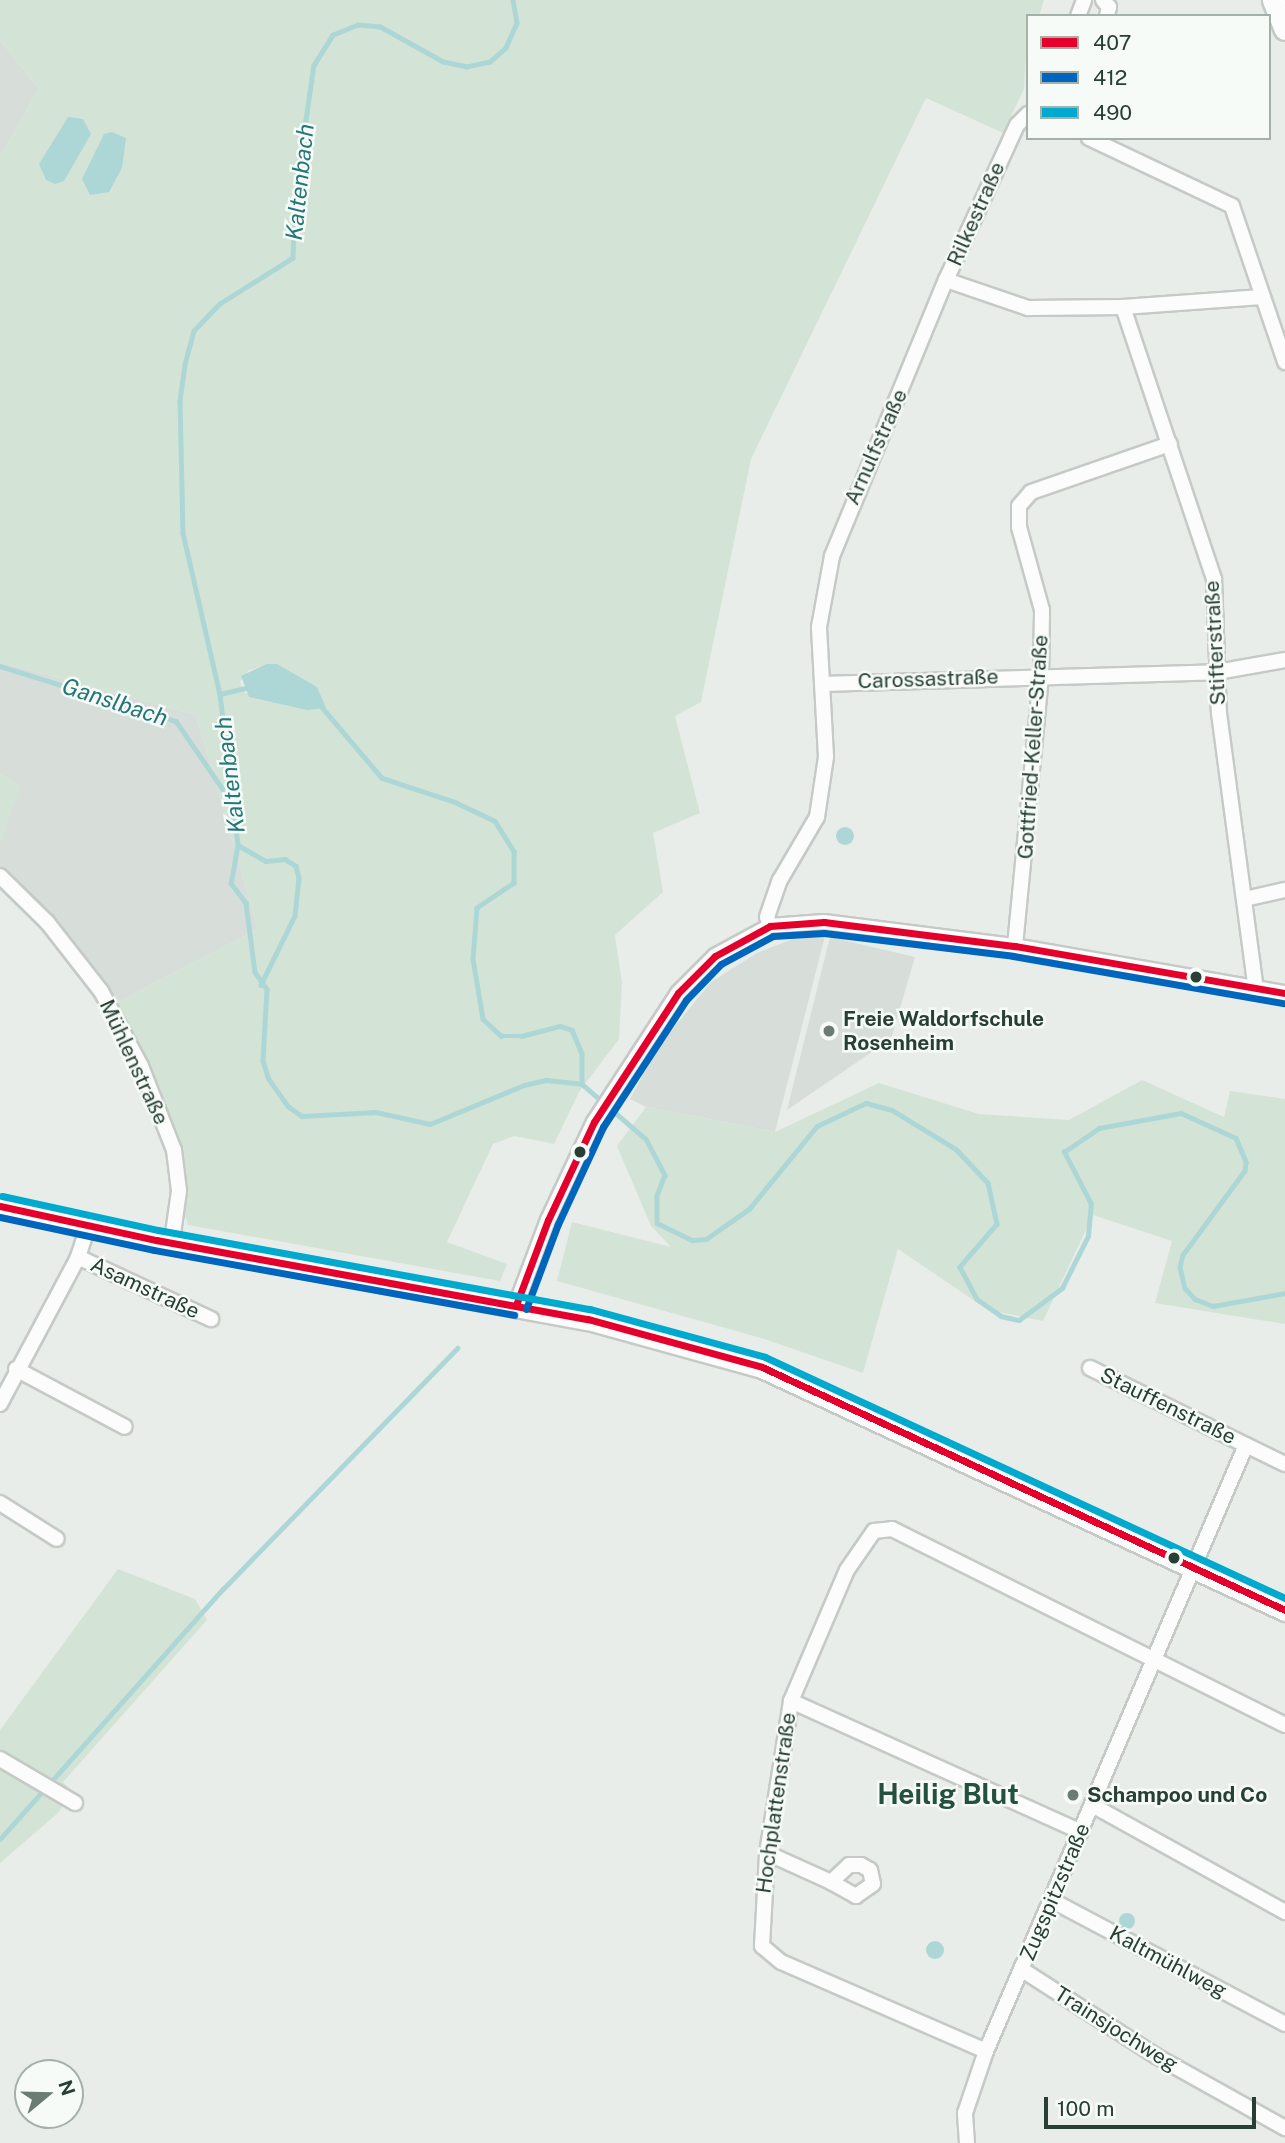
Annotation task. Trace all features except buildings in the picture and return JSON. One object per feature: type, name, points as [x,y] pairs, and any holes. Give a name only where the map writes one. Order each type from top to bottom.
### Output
[{"type":"main road","points":[[1273,0],[1285,29]]},
{"type":"main road","points":[[0,1206],[88,1226],[588,1319],[762,1367],[1285,1610]]},
{"type":"street","name":"Rilkestraße","points":[[946,280],[1017,125],[1026,116]]},
{"type":"street","points":[[1093,140],[1232,206],[1285,362]]},
{"type":"street","points":[[946,280],[1028,308],[1123,307],[1262,296]]},
{"type":"street","name":"Arnulfstraße","points":[[770,926],[767,917],[780,880],[817,817],[826,757],[819,627],[832,556],[946,280]]},
{"type":"street","name":"Stifterstraße","points":[[1123,307],[1214,579],[1217,672],[1256,990]]},
{"type":"street","name":"Gottfried-Keller-Straße","points":[[1015,946],[1041,676],[1042,610],[1019,527],[1019,506],[1031,492],[1170,444]]},
{"type":"street","name":"Carossastraße","points":[[822,684],[1217,672],[1285,660]]},
{"type":"street","name":"Mühlenstraße","points":[[0,877],[47,922],[101,991],[141,1066],[174,1150],[179,1191],[172,1241]]},
{"type":"street","points":[[1245,899],[1285,890]]},
{"type":"street","points":[[516,1305],[548,1220],[594,1122],[678,993],[715,956],[770,926],[824,922],[1015,946],[1285,993]]},
{"type":"street","name":"Asamstraße","points":[[0,1404],[16,1368],[78,1257],[88,1226]]},
{"type":"street","name":"Asamstraße","points":[[78,1257],[211,1318]]},
{"type":"street","points":[[16,1368],[125,1427]]},
{"type":"street","name":"Stauffenstraße","points":[[1090,1368],[1285,1464]]},
{"type":"street","name":"Stauffenstraße","points":[[1194,1566],[1246,1445]]},
{"type":"street","points":[[0,1503],[57,1539]]},
{"type":"street","name":"Hochplattenstraße","points":[[986,2051],[766,1954],[760,1932],[767,1853],[791,1701],[847,1570],[874,1531],[892,1529],[1285,1725]]},
{"type":"street","name":"Zugspitzstraße","points":[[967,2143],[965,2113],[986,2051],[1194,1566]]},
{"type":"street","points":[[791,1701],[1081,1832]]},
{"type":"street","points":[[0,1759],[75,1803]]},
{"type":"street","points":[[1092,1805],[1285,1912]]},
{"type":"street","points":[[767,1853],[831,1882]]},
{"type":"street","name":"Kaltmühlweg","points":[[1051,1900],[1285,2024]]},
{"type":"street","name":"Trainsjochweg","points":[[1021,1969],[1156,2056],[1285,2128]]},
{"type":"shaded area","points":[[0,40],[39,89],[0,157]]},
{"type":"shaded area","points":[[0,662],[196,715],[258,929],[105,1009],[94,989],[0,876],[0,842],[19,786],[0,774]]},
{"type":"shaded area","points":[[825,936],[775,1132],[646,1107],[630,1099],[658,1047],[711,982],[757,953],[793,939]]},
{"type":"shaded area","points":[[830,937],[915,957],[891,1039],[787,1110]]},
{"type":"green space","points":[[0,0],[1044,0],[1040,14],[1026,14],[1024,89],[1003,133],[926,98],[751,459],[701,702],[675,716],[700,813],[653,833],[663,892],[615,935],[622,983],[619,1039],[579,1092],[554,1144],[514,1136],[493,1144],[447,1242],[507,1264],[500,1281],[188,1225],[160,1132],[105,1009],[258,929],[196,715],[0,662],[0,157],[39,89],[0,40]],"holes":[[[266,664],[307,710],[244,692],[240,682],[248,671]]]},
{"type":"green space","points":[[0,774],[20,786],[0,842]]},
{"type":"green space","points":[[1142,1080],[1224,1117],[1230,1091],[1285,1099],[1285,1324],[1155,1303],[1172,1241],[1093,1215],[1043,1321],[988,1310],[898,1249],[863,1373],[761,1338],[557,1281],[572,1222],[671,1247],[651,1226],[617,1146],[646,1107],[775,1132],[879,1083],[979,1114],[1069,1120]]},
{"type":"green space","points":[[118,1569],[195,1599],[207,1620],[63,1782],[73,1792],[58,1813],[0,1863],[0,1730]]},
{"type":"water","points":[[68,117],[83,119],[91,134],[64,181],[55,184],[46,180],[39,164]]},
{"type":"water","points":[[112,132],[126,138],[122,168],[109,192],[90,195],[82,179],[104,134]]},
{"type":"water","points":[[266,664],[277,664],[317,687],[326,708],[307,710],[249,697],[241,676]]},
{"type":"water","points":[[845,827],[851,830],[854,836],[851,842],[845,845],[839,842],[836,836],[839,830]]},
{"type":"water","points":[[1127,1913],[1133,1915],[1133,1927],[1127,1929],[1121,1927],[1119,1921],[1121,1915]]},
{"type":"water","points":[[935,1941],[941,1944],[944,1950],[941,1956],[935,1959],[929,1956],[926,1950],[929,1944]]},
{"type":"waterway","name":"Kaltenbach","points":[[513,0],[517,23],[506,48],[490,62],[467,67],[443,62],[380,27],[358,25],[333,35],[314,65],[296,188],[293,258],[220,304],[194,331],[185,365],[180,401],[183,533],[220,694],[238,845],[231,883],[246,903],[255,972],[267,989],[263,1061],[269,1079],[288,1106],[302,1116],[376,1112],[430,1124],[524,1085],[546,1080],[582,1084],[646,1139],[665,1175],[657,1196],[657,1223],[692,1240],[706,1239],[749,1209],[817,1126],[866,1103],[892,1110],[956,1149],[988,1183],[997,1224],[960,1267],[977,1299],[1001,1316],[1019,1320],[1062,1288],[1088,1236],[1091,1204],[1064,1152],[1099,1128],[1181,1113],[1236,1138],[1246,1162],[1245,1171],[1183,1255],[1180,1267],[1185,1288],[1195,1299],[1213,1306],[1285,1293]]},
{"type":"waterway","name":"Ganslbach","points":[[0,666],[176,721],[231,801]]},
{"type":"waterway","points":[[220,694],[246,688]]},
{"type":"waterway","points":[[321,706],[382,778],[455,802],[495,821],[514,851],[514,883],[477,908],[473,959],[483,1019],[501,1036],[521,1036],[560,1026],[572,1030],[582,1053],[582,1084]]},
{"type":"waterway","points":[[238,845],[266,861],[285,859],[296,866],[299,878],[295,916],[261,985]]},
{"type":"waterway","points":[[0,1839],[223,1589],[457,1348]]},
{"type":"transit line","name":"407","points":[[516,1305],[548,1220],[594,1122],[678,993],[715,956],[770,926],[824,922],[1015,946],[1285,993]]},
{"type":"transit line","name":"412","points":[[526,1309],[558,1224],[603,1127],[686,1000],[721,964],[773,936],[824,933],[1013,956],[1283,1003]]},
{"type":"transit line","name":"490","points":[[2,1196],[158,1230],[590,1309],[765,1357],[1285,1598]]},
{"type":"transit line","name":"407","points":[[0,1206],[156,1240],[588,1319],[762,1367],[1285,1610]]},
{"type":"transit line","name":"412","points":[[0,1217],[154,1250],[514,1315]]},
{"type":"place","name":"Freie Waldorfschule Rosenheim","points":[[829,1031]]},
{"type":"place","name":"Schampoo und Co","points":[[1073,1795]]},
{"type":"district","name":"Heilig Blut","points":[[948,1794]]}]
